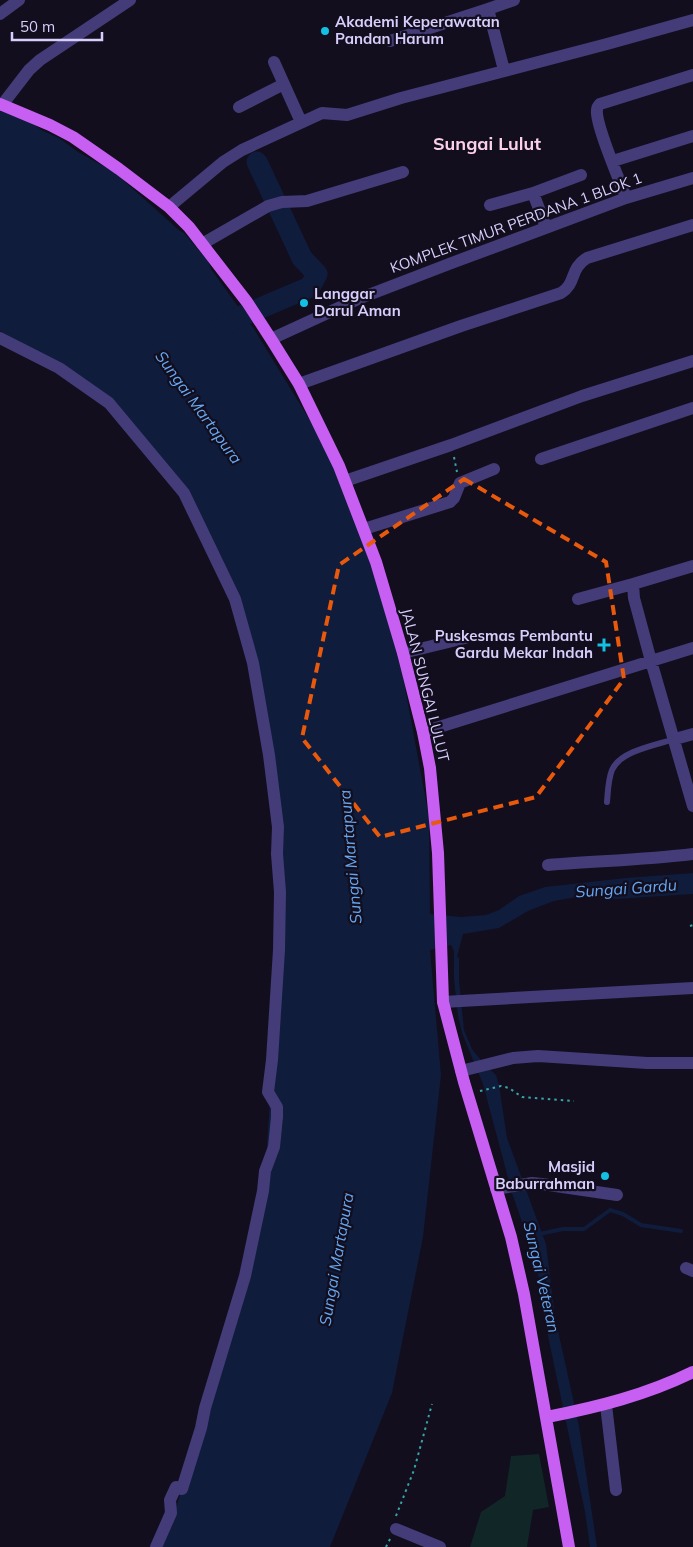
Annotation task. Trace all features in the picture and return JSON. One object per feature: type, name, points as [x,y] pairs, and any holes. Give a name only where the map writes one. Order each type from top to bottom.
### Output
[{"type":"main road","name":"JALAN SUNGAI LULUT","points":[[1,104],[73,137],[119,168],[169,208],[189,227],[247,302],[299,384],[345,482],[364,529],[376,562],[403,653],[423,732],[430,768],[438,853],[442,966],[453,1001],[467,1069],[502,1188],[547,1417],[569,1547]]},
{"type":"main road","points":[[547,1417],[606,1405],[634,1397],[667,1385],[693,1372]]},
{"type":"street","points":[[0,14],[19,0]]},
{"type":"street","points":[[1,104],[40,60],[130,0]]},
{"type":"street","points":[[390,41],[514,0]]},
{"type":"street","points":[[488,9],[504,70]]},
{"type":"street","points":[[169,208],[223,162],[242,150],[322,112],[347,115],[401,98],[693,20]]},
{"type":"street","points":[[274,62],[301,122]]},
{"type":"street","points":[[626,198],[597,117],[597,109],[600,104],[693,75]]},
{"type":"street","points":[[239,107],[284,84]]},
{"type":"street","points":[[612,161],[693,136]]},
{"type":"street","points":[[202,244],[268,206],[282,202],[307,201],[403,172]]},
{"type":"street","points":[[490,206],[533,193],[581,175]]},
{"type":"street","name":"KOMPLEK TIMUR PERDANA 1 BLOK 1","points":[[271,339],[358,299],[546,227],[626,198],[693,178]]},
{"type":"street","points":[[533,193],[546,227]]},
{"type":"street","points":[[299,384],[461,326],[561,293],[568,288],[579,263],[587,258],[693,225]]},
{"type":"street","points":[[0,338],[60,368],[109,403],[184,493],[235,599],[253,663],[269,755],[278,827],[277,854],[280,892],[279,950],[272,1060],[268,1092],[277,1107],[274,1147],[265,1171],[263,1191],[245,1276],[205,1408],[201,1428],[182,1489],[176,1487],[170,1500],[171,1513],[156,1547]]},
{"type":"street","points":[[345,482],[582,396],[693,361]]},
{"type":"street","points":[[541,458],[693,408]]},
{"type":"street","points":[[364,529],[450,502],[454,498],[460,483],[494,469]]},
{"type":"street","points":[[578,599],[693,566]]},
{"type":"street","points":[[633,584],[634,598],[651,661],[693,806]]},
{"type":"street","points":[[403,653],[469,637]]},
{"type":"street","points":[[423,732],[693,648]]},
{"type":"street","points":[[675,739],[693,734]]},
{"type":"street","points":[[548,865],[631,858],[662,858],[693,854]]},
{"type":"street","points":[[453,1001],[693,988]]},
{"type":"street","points":[[467,1069],[513,1058],[538,1056],[647,1063],[693,1063]]},
{"type":"street","points":[[502,1188],[532,1184],[617,1195]]},
{"type":"street","points":[[606,1405],[616,1490]]},
{"type":"street","points":[[396,1529],[440,1547]]},
{"type":"lane","points":[[607,802],[612,769],[617,761],[625,756],[675,739]]},
{"type":"path","points":[[451,445],[460,483]]},
{"type":"path","points":[[481,1090],[501,1086],[509,1088],[522,1097],[574,1101]]},
{"type":"path","points":[[386,1547],[396,1529],[394,1522],[414,1470],[432,1404]]},
{"type":"highlighted area","points":[[464,479],[606,562],[624,679],[536,797],[380,837],[302,738],[339,565]]},
{"type":"green space","points":[[539,1454],[549,1507],[533,1510],[527,1547],[470,1547],[481,1512],[505,1496],[511,1456]]},
{"type":"water","points":[[0,110],[29,121],[114,172],[184,233],[208,261],[211,269],[254,329],[325,445],[379,586],[403,677],[429,817],[430,914],[461,917],[486,915],[499,910],[519,896],[545,887],[693,873],[693,894],[616,899],[588,895],[554,901],[528,911],[499,928],[463,934],[457,957],[459,958],[459,980],[464,1030],[472,1049],[496,1075],[507,1138],[546,1244],[555,1317],[579,1426],[597,1547],[590,1547],[585,1512],[545,1322],[534,1257],[512,1193],[483,1084],[462,1033],[454,979],[454,951],[451,945],[430,950],[441,1075],[423,1237],[392,1393],[330,1547],[150,1547],[173,1518],[218,1369],[266,1160],[284,893],[247,629],[188,493],[136,432],[42,354],[0,331]]},
{"type":"waterway","points":[[219,329],[237,318],[310,287],[317,274],[302,258],[257,162]]},
{"type":"waterway","name":"Sungai Veteran","points":[[539,1234],[563,1229],[584,1229],[610,1210],[623,1214],[641,1225],[681,1231]]},
{"type":"place","name":"Akademi Keperawatan Pandan Harum","points":[[325,31]]},
{"type":"place","name":"Langgar Darul Aman","points":[[304,303]]},
{"type":"place","name":"Puskesmas Pembantu Gardu Mekar Indah","points":[[604,645]]},
{"type":"place","name":"Masjid Baburrahman","points":[[605,1176]]},
{"type":"district","name":"Sungai Lulut","points":[[487,144]]},
{"type":"water label","name":"Sungai Martapura","points":[[199,407]]},
{"type":"water label","name":"Sungai Martapura","points":[[350,857]]},
{"type":"water label","name":"Sungai Gardu","points":[[626,888]]},
{"type":"water label","name":"Sungai Martapura","points":[[336,1259]]}]
